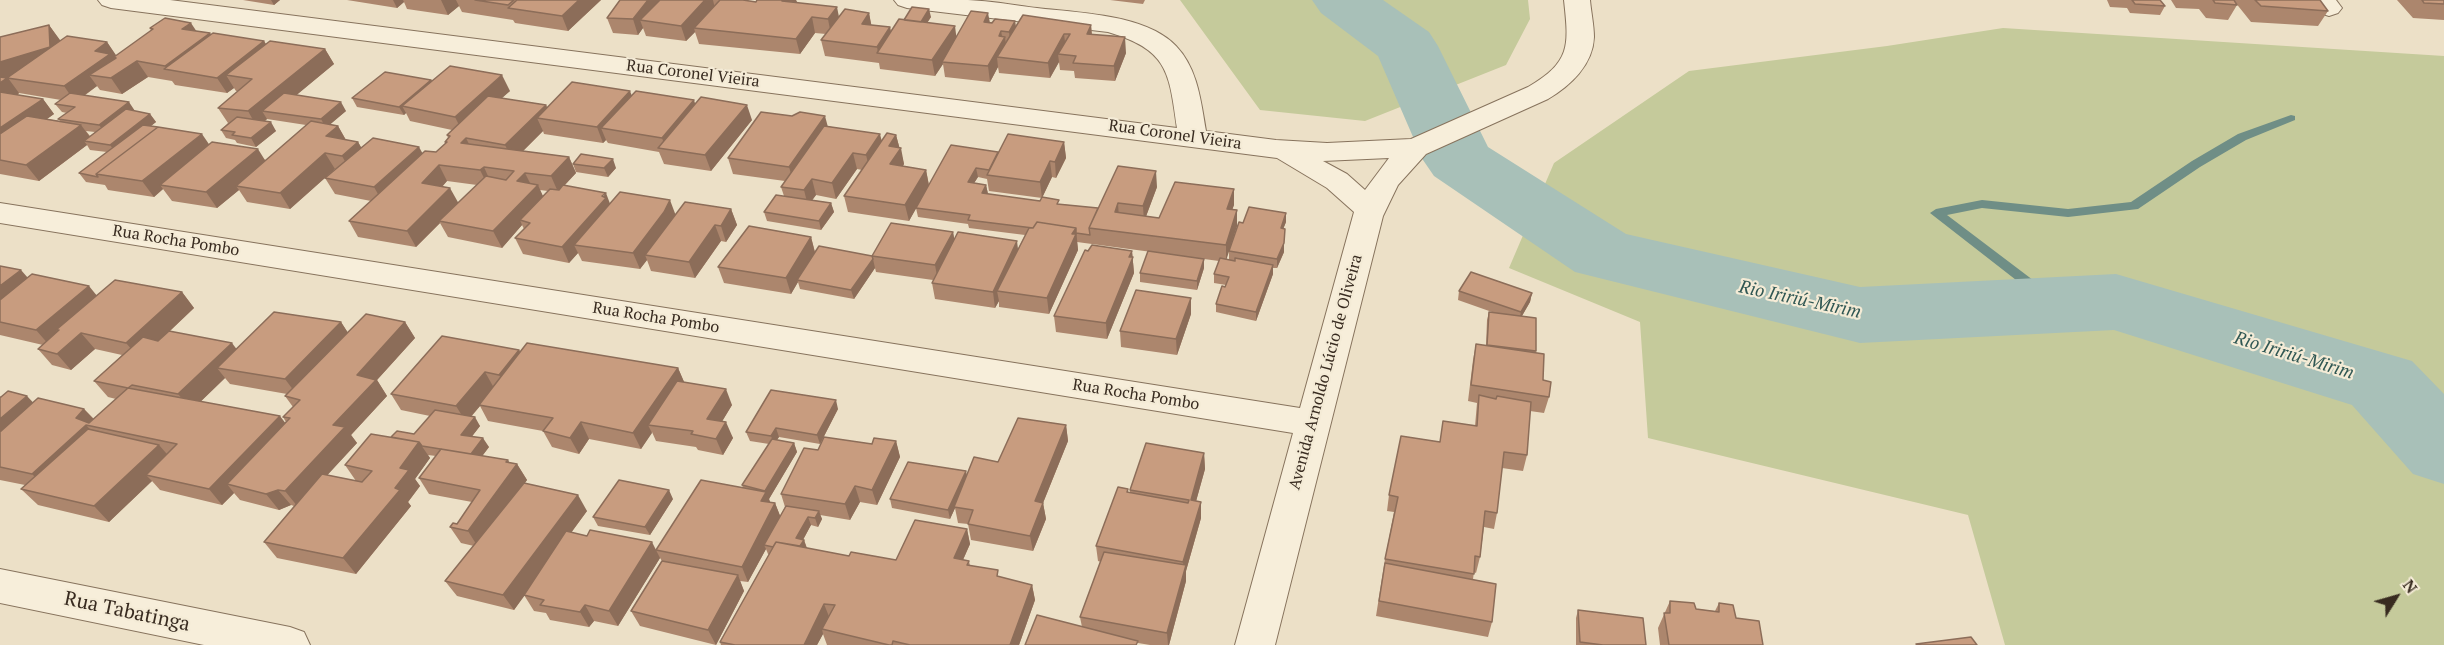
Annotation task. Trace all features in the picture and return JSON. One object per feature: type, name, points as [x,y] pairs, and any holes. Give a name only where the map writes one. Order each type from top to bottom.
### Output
[{"type":"street","name":"Rua Coronel Vieira","points":[[111,0],[1276,149]]},
{"type":"street","points":[[907,0],[1111,25],[1141,32],[1161,43],[1176,59],[1184,81],[1193,137]]},
{"type":"street","points":[[1276,149],[1327,152],[1419,146],[1506,109],[1555,83],[1568,70],[1577,54],[1581,38],[1577,0]]},
{"type":"street","name":"Avenida Arnoldo Lúcio de Oliveira","points":[[1255,645],[1370,210],[1395,167],[1419,146]]},
{"type":"street","points":[[1276,149],[1298,158],[1337,181],[1370,210]]},
{"type":"street","name":"Rua Rocha Pombo","points":[[0,213],[1312,423]]},
{"type":"street","name":"Rua Tabatinga","points":[[0,586],[290,645]]},
{"type":"green space","points":[[1180,0],[1528,0],[1530,19],[1506,65],[1365,121],[1260,110]]},
{"type":"green space","points":[[2003,28],[2444,56],[2444,645],[2005,645],[1968,515],[1648,438],[1640,322],[1509,268],[1554,163],[1689,71],[1887,46]]},
{"type":"building","points":[[475,0],[514,0],[508,5]]},
{"type":"building","points":[[517,0],[579,0],[562,16],[508,8]]},
{"type":"building","points":[[620,0],[648,0],[633,19],[607,18]]},
{"type":"building","points":[[660,0],[705,0],[681,26],[640,20]]},
{"type":"building","points":[[720,0],[756,2],[757,0],[782,0],[837,7],[828,19],[812,17],[796,39],[694,28]]},
{"type":"building","points":[[2132,0],[2160,0],[2165,6],[2135,4]]},
{"type":"building","points":[[2213,0],[2234,0],[2237,5],[2215,3]]},
{"type":"building","points":[[2255,0],[2320,0],[2328,11],[2261,6]]},
{"type":"building","points":[[2422,0],[2444,0],[2444,4],[2424,3]]},
{"type":"building","points":[[912,7],[929,9],[921,22],[904,20]]},
{"type":"building","points":[[845,9],[869,13],[862,24],[890,27],[877,47],[821,40]]},
{"type":"building","points":[[971,11],[988,13],[984,22],[992,23],[995,19],[1015,21],[1009,32],[1001,31],[999,36],[1005,37],[988,66],[942,62]]},
{"type":"building","points":[[1023,15],[1091,25],[1087,34],[1125,37],[1114,66],[1073,63],[1076,56],[1058,54],[1070,34],[1064,34],[1048,63],[997,57]]},
{"type":"building","points":[[165,18],[191,23],[182,29],[210,33],[165,66],[137,61],[111,78],[89,75],[116,58],[114,57]]},
{"type":"building","points":[[899,19],[955,26],[932,60],[877,53]]},
{"type":"building","points":[[49,25],[50,47],[0,62],[0,37]]},
{"type":"building","points":[[213,33],[264,41],[217,78],[164,69]]},
{"type":"building","points":[[67,36],[107,42],[95,51],[110,54],[64,86],[7,78]]},
{"type":"building","points":[[270,41],[325,49],[248,111],[218,108],[252,79],[226,75]]},
{"type":"building","points":[[450,66],[502,75],[455,117],[402,106]]},
{"type":"building","points":[[385,72],[431,80],[399,107],[352,98]]},
{"type":"building","points":[[572,82],[630,91],[597,127],[537,118]]},
{"type":"building","points":[[636,91],[694,100],[662,138],[601,128]]},
{"type":"building","points":[[0,92],[43,99],[0,128]]},
{"type":"building","points":[[70,93],[129,102],[99,125],[58,119],[75,107],[55,104]]},
{"type":"building","points":[[284,93],[341,102],[321,119],[262,111]]},
{"type":"building","points":[[488,96],[546,105],[505,145],[466,138],[461,143],[569,157],[551,176],[525,173],[517,181],[538,185],[493,231],[439,221],[486,176],[506,180],[514,171],[439,165],[422,183],[450,188],[407,231],[349,221],[425,151],[436,152],[447,142],[445,142],[450,136],[447,135]]},
{"type":"building","points":[[701,97],[747,105],[705,155],[658,148]]},
{"type":"building","points":[[126,109],[150,114],[110,145],[84,141]]},
{"type":"building","points":[[761,112],[792,116],[800,112],[825,116],[789,167],[728,158]]},
{"type":"building","points":[[27,116],[81,125],[26,165],[0,160],[0,134]]},
{"type":"building","points":[[237,117],[271,122],[251,138],[232,135],[235,132],[221,130]]},
{"type":"building","points":[[311,121],[338,126],[326,136],[358,142],[342,156],[325,153],[280,193],[236,186]]},
{"type":"building","points":[[143,125],[158,127],[96,174],[98,177],[79,173]]},
{"type":"building","points":[[824,126],[880,134],[866,155],[853,153],[832,183],[812,179],[804,190],[781,187]]},
{"type":"building","points":[[158,127],[202,134],[142,181],[96,174]]},
{"type":"building","points":[[887,133],[896,135],[889,146],[901,148],[890,164],[926,170],[905,205],[844,196]]},
{"type":"building","points":[[1008,134],[1064,142],[1055,162],[1050,161],[1040,182],[987,175]]},
{"type":"building","points":[[373,138],[419,147],[374,187],[325,178]]},
{"type":"building","points":[[212,142],[258,149],[206,192],[160,185]]},
{"type":"building","points":[[951,145],[998,152],[989,170],[976,168],[968,182],[986,185],[982,193],[1040,201],[1042,197],[1059,200],[1057,204],[1098,208],[1089,228],[1090,235],[1076,233],[1076,228],[1037,222],[1033,228],[968,220],[970,215],[916,208]]},
{"type":"building","points":[[581,154],[613,159],[604,168],[573,164]]},
{"type":"building","points":[[1118,166],[1156,171],[1143,206],[1118,203],[1115,212],[1159,218],[1175,182],[1234,189],[1227,209],[1237,210],[1226,245],[1089,228]]},
{"type":"building","points":[[563,185],[606,193],[602,196],[606,198],[562,247],[515,238],[530,223],[520,220],[550,189],[559,190]]},
{"type":"building","points":[[620,192],[670,200],[664,212],[633,253],[574,245]]},
{"type":"building","points":[[776,195],[831,203],[819,221],[764,212]]},
{"type":"building","points":[[685,202],[731,209],[721,226],[715,225],[689,262],[645,255]]},
{"type":"building","points":[[1249,207],[1286,213],[1281,228],[1285,229],[1284,243],[1277,259],[1229,251],[1239,222],[1243,223]]},
{"type":"building","points":[[1037,222],[1076,228],[1072,234],[1076,234],[1047,298],[997,291],[1029,228],[1033,228]]},
{"type":"building","points":[[891,223],[953,232],[935,265],[872,256]]},
{"type":"building","points":[[749,226],[811,237],[786,278],[718,267]]},
{"type":"building","points":[[958,232],[1017,241],[993,292],[932,283]]},
{"type":"building","points":[[1092,245],[1132,251],[1129,257],[1133,257],[1106,323],[1054,316],[1085,250],[1088,251]]},
{"type":"building","points":[[819,246],[872,256],[873,259],[851,290],[797,280]]},
{"type":"building","points":[[1148,251],[1204,259],[1197,281],[1140,273]]},
{"type":"building","points":[[1220,258],[1235,261],[1235,258],[1273,265],[1256,312],[1216,304],[1222,286],[1225,287],[1229,277],[1214,274]]},
{"type":"building","points":[[0,266],[21,270],[0,286]]},
{"type":"building","points":[[1471,272],[1532,293],[1521,312],[1459,291]]},
{"type":"building","points":[[32,274],[89,286],[36,330],[0,322],[0,300]]},
{"type":"building","points":[[115,280],[182,292],[126,343],[81,333],[57,354],[38,349],[59,330],[56,330]]},
{"type":"building","points":[[1136,290],[1191,298],[1176,339],[1120,331]]},
{"type":"building","points":[[274,312],[341,322],[285,379],[217,368]]},
{"type":"building","points":[[1489,312],[1536,318],[1536,351],[1487,345]]},
{"type":"building","points":[[366,314],[405,322],[357,375],[376,380],[333,425],[345,427],[285,491],[278,490],[266,494],[227,484],[290,418],[283,417],[300,400],[285,396]]},
{"type":"building","points":[[169,331],[232,343],[178,394],[132,385],[128,388],[94,381],[143,337],[158,341]]},
{"type":"building","points":[[442,336],[519,350],[499,375],[485,372],[456,406],[391,394]]},
{"type":"building","points":[[527,343],[678,368],[633,433],[581,422],[570,438],[543,431],[553,418],[479,405]]},
{"type":"building","points":[[1476,344],[1544,354],[1543,380],[1551,382],[1549,397],[1471,385]]},
{"type":"building","points":[[677,381],[726,389],[707,419],[726,422],[716,439],[691,434],[693,431],[648,425]]},
{"type":"building","points":[[128,388],[280,416],[209,489],[146,475],[177,444],[86,425],[32,474],[0,467],[0,432],[38,398],[84,409],[76,418],[89,423]]},
{"type":"building","points":[[771,390],[836,400],[817,435],[776,428],[771,436],[746,432]]},
{"type":"building","points":[[8,391],[27,396],[0,419],[0,397]]},
{"type":"building","points":[[1479,395],[1531,402],[1527,455],[1504,452],[1497,513],[1485,511],[1480,557],[1475,556],[1474,574],[1385,559],[1398,497],[1389,495],[1401,436],[1440,442],[1443,421],[1477,426]]},
{"type":"building","points":[[435,410],[475,417],[461,435],[483,438],[471,454],[422,446],[419,442],[391,437],[397,431],[414,434]]},
{"type":"building","points":[[1018,418],[1066,425],[1035,501],[1043,503],[1030,536],[968,524],[973,510],[954,507],[974,457],[998,462]]},
{"type":"building","points":[[88,429],[159,445],[94,506],[21,489]]},
{"type":"building","points":[[371,434],[419,442],[400,468],[409,470],[395,488],[400,490],[343,558],[264,542],[322,474],[362,482],[372,471],[345,465]]},
{"type":"building","points":[[824,437],[872,444],[874,438],[896,441],[872,490],[855,486],[845,504],[781,494],[804,448],[818,450]]},
{"type":"building","points":[[772,439],[794,443],[765,491],[742,485]]},
{"type":"building","points":[[1146,443],[1204,453],[1191,500],[1201,502],[1183,562],[1096,546],[1118,487],[1128,489],[1127,492],[1188,503],[1189,500],[1130,490]]},
{"type":"building","points":[[441,449],[508,460],[506,462],[517,464],[468,531],[450,527],[453,523],[457,524],[480,490],[419,478]]},
{"type":"building","points":[[908,462],[966,471],[948,510],[890,499]]},
{"type":"building","points":[[619,480],[669,490],[645,527],[593,517]]},
{"type":"building","points":[[701,480],[766,492],[761,501],[775,503],[742,567],[656,550]]},
{"type":"building","points":[[524,483],[578,495],[503,595],[445,581]]},
{"type":"building","points":[[786,506],[819,511],[815,518],[808,517],[796,538],[804,540],[800,546],[776,542],[773,547],[764,545]]},
{"type":"building","points":[[915,520],[967,529],[954,558],[969,561],[967,565],[998,570],[997,576],[1032,585],[1010,645],[910,645],[893,641],[892,645],[889,645],[822,629],[835,605],[824,604],[804,645],[735,645],[720,642],[776,542],[849,556],[851,552],[896,560]]},
{"type":"building","points":[[590,530],[652,542],[609,611],[585,605],[580,612],[540,605],[544,600],[524,595],[566,531],[587,536]]},
{"type":"building","points":[[1104,552],[1186,565],[1167,633],[1080,617]]},
{"type":"building","points":[[662,561],[738,575],[708,630],[631,611]]},
{"type":"building","points":[[1385,563],[1496,584],[1492,622],[1379,601]]},
{"type":"building","points":[[1670,601],[1694,603],[1696,609],[1719,612],[1719,603],[1733,605],[1736,618],[1759,621],[1763,645],[1669,645],[1664,613],[1670,613]]},
{"type":"building","points":[[1578,610],[1643,618],[1646,645],[1603,645],[1580,642]]},
{"type":"building","points":[[1037,615],[1138,641],[1136,645],[1025,645]]},
{"type":"building","points":[[1971,637],[1977,645],[1916,644]]},
{"type":"waterway","name":"Rio Iririú-Mirim","points":[[1343,0],[1406,46],[1459,160],[1602,254],[1860,315],[2116,302],[2382,383],[2444,450]]},
{"type":"waterway","points":[[2057,305],[1936,213],[1982,204],[2068,213],[2134,206],[2196,164],[2242,137],[2291,118]]}]
